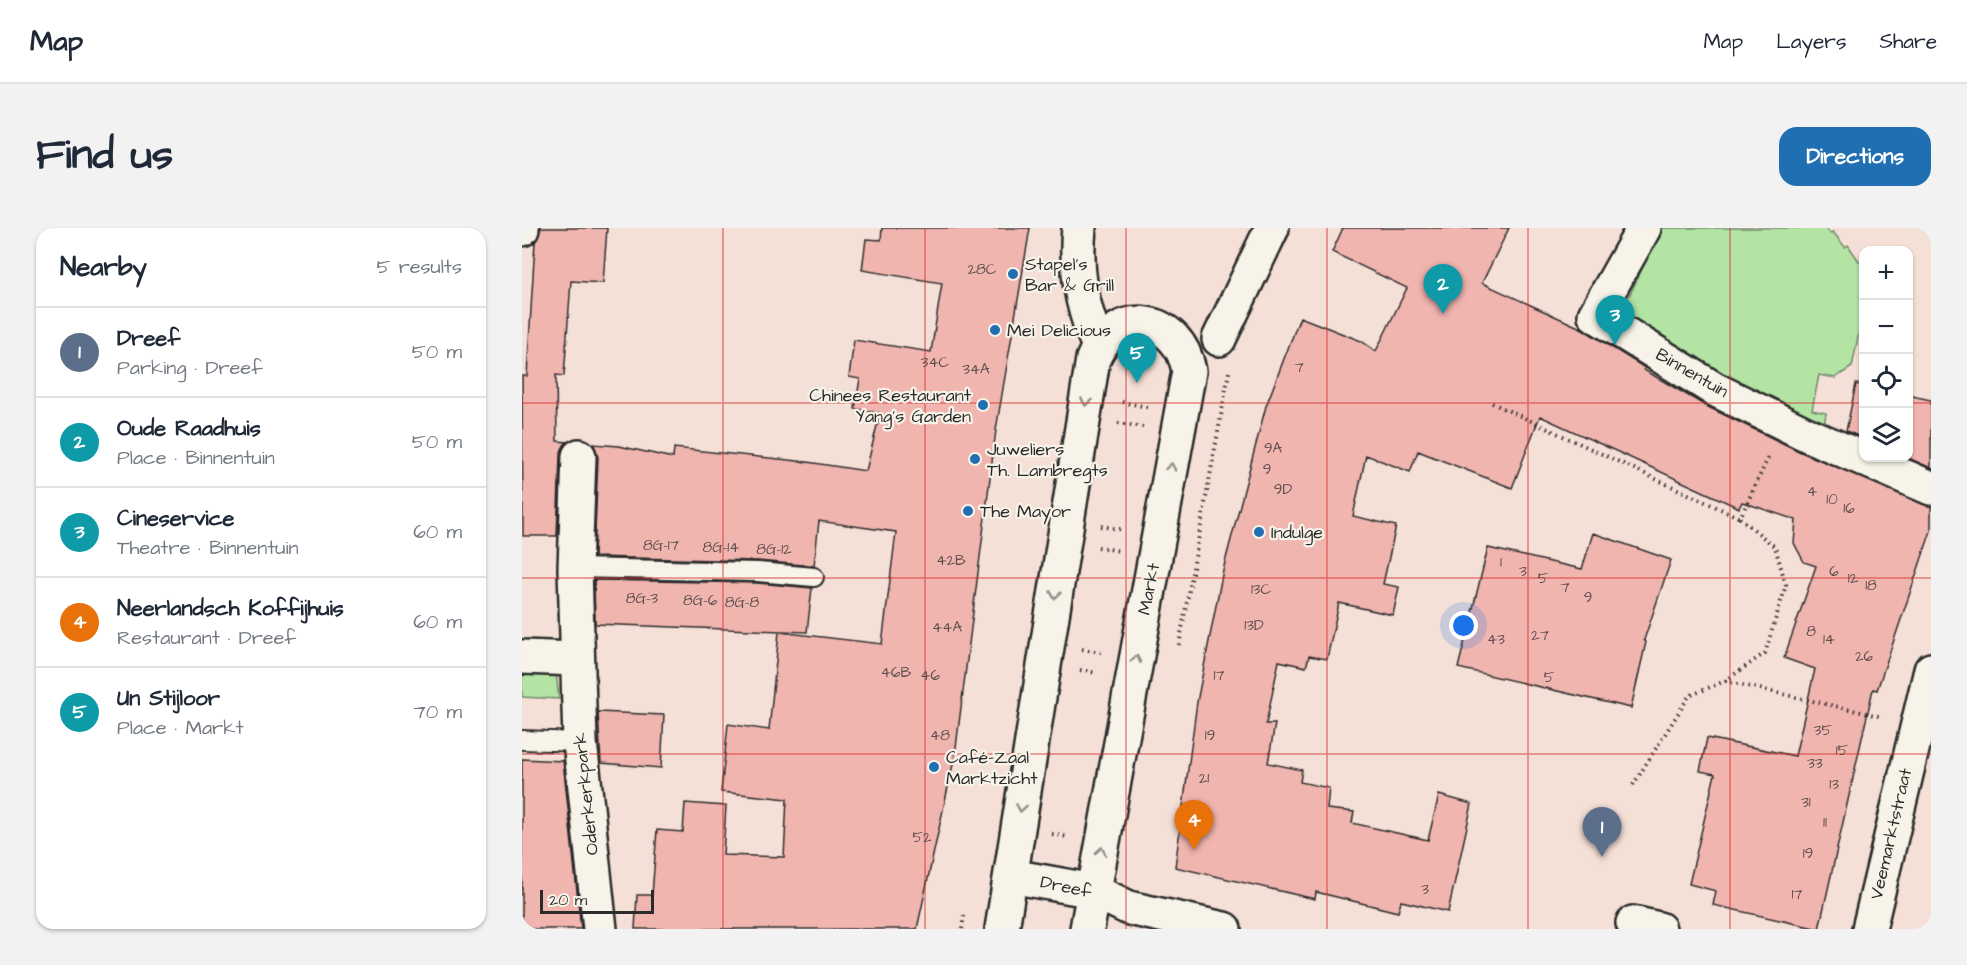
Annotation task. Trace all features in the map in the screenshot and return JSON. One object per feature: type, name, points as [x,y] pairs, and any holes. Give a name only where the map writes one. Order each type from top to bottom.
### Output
[{"type":"street","points":[[1002,929],[1085,406],[1093,359],[1099,346],[1088,322],[1080,291],[1079,228]]},
{"type":"street","points":[[1219,339],[1272,228]]},
{"type":"street","name":"Binnentuin","points":[[1644,228],[1595,315],[1714,388],[1931,488]]},
{"type":"street","name":"Markt","points":[[1087,929],[1189,371],[1186,355],[1177,341],[1164,330],[1149,324],[1135,323],[1114,331],[1099,346]]},
{"type":"street","name":"Oderkerkpark","points":[[579,456],[575,568],[580,742],[600,929]]},
{"type":"street","points":[[522,657],[577,659]]},
{"type":"street","name":"Veemarktstraat","points":[[1869,929],[1916,724],[1931,670]]},
{"type":"street","name":"Dreef","points":[[1011,876],[1094,891],[1129,908],[1224,929]]},
{"type":"lane","points":[[575,568],[758,572],[814,577]]},
{"type":"lane","points":[[522,740],[580,742]]},
{"type":"path","points":[[1492,403],[1740,518],[1775,547],[1786,585],[1765,653],[1725,681],[1689,696],[1634,785]]},
{"type":"path","points":[[1085,406],[1179,423],[1221,421]]},
{"type":"path","points":[[1085,406],[1179,423],[1217,441]]},
{"type":"path","points":[[1740,518],[1784,422]]},
{"type":"path","points":[[1065,531],[1157,546],[1198,542]]},
{"type":"path","points":[[1065,531],[1157,546],[1194,563]]},
{"type":"path","points":[[1046,653],[1134,669]]},
{"type":"path","points":[[1046,653],[1134,669]]},
{"type":"path","points":[[1725,681],[1916,724]]},
{"type":"path","points":[[1018,828],[1102,844]]},
{"type":"green space","points":[[1661,228],[1826,228],[1830,233],[1833,232],[1845,247],[1848,245],[1859,261],[1859,333],[1852,367],[1835,378],[1819,375],[1812,410],[1826,413],[1823,432],[1619,318]]},
{"type":"green space","points":[[522,673],[556,673],[559,699],[522,697]]},
{"type":"building","points":[[541,228],[607,228],[603,283],[571,281],[564,376],[556,375],[557,441],[568,442],[560,455],[557,536],[523,536],[522,376],[527,376],[535,242]]},
{"type":"building","points":[[882,228],[1030,228],[996,430],[955,755],[917,929],[635,929],[637,895],[652,895],[657,830],[683,832],[685,803],[726,806],[723,855],[784,857],[787,799],[721,792],[728,724],[769,730],[779,632],[882,644],[896,532],[819,521],[814,566],[758,561],[594,557],[598,457],[593,444],[619,446],[673,458],[674,448],[807,462],[866,471],[880,413],[855,409],[860,379],[849,377],[854,340],[931,352],[942,283],[862,270],[866,239],[881,240]]},
{"type":"building","points":[[1343,228],[1509,228],[1482,283],[1583,329],[1645,368],[1644,370],[1706,406],[1801,452],[1931,506],[1931,531],[1877,690],[1873,689],[1819,929],[1713,905],[1716,891],[1689,884],[1715,774],[1700,771],[1707,738],[1795,756],[1815,669],[1784,658],[1816,566],[1804,562],[1794,543],[1796,520],[1742,502],[1739,508],[1540,416],[1512,488],[1418,451],[1410,472],[1366,455],[1353,516],[1396,526],[1383,584],[1399,587],[1393,615],[1339,603],[1327,659],[1309,656],[1306,667],[1279,661],[1266,724],[1275,724],[1268,763],[1302,770],[1300,782],[1329,788],[1327,809],[1354,812],[1352,823],[1428,840],[1439,795],[1472,804],[1448,912],[1401,901],[1398,912],[1316,892],[1315,899],[1175,867],[1197,702],[1223,570],[1266,406],[1300,317],[1361,341],[1376,351],[1407,288],[1332,252]]},
{"type":"building","points":[[1856,384],[1859,384],[1859,436],[1846,431]]},
{"type":"building","points":[[1913,396],[1931,400],[1931,468],[1913,460]]},
{"type":"building","points":[[1593,533],[1671,560],[1644,640],[1646,642],[1631,708],[1458,668],[1488,548],[1582,569]]},
{"type":"building","points":[[594,580],[757,583],[812,588],[807,632],[595,624]]},
{"type":"building","points":[[598,712],[664,715],[661,768],[601,763]]},
{"type":"building","points":[[522,759],[563,761],[581,929],[522,929]]},
{"type":"place","name":"Stapel's Bar & Grill","points":[[1013,274]]},
{"type":"place","name":"Oude Raadhuis","points":[[1443,314]]},
{"type":"place","name":"Mei Delicious","points":[[995,330]]},
{"type":"place","name":"Cineservice","points":[[1615,345]]},
{"type":"place","name":"Un Stijloor","points":[[1137,383]]},
{"type":"place","name":"Chinees Restaurant Yang's Garden","points":[[983,405]]},
{"type":"place","name":"Juweliers Th. Lambregts","points":[[975,459]]},
{"type":"place","name":"The Mayor","points":[[968,511]]},
{"type":"place","name":"Indulge","points":[[1259,532]]},
{"type":"place","name":"Café-Zaal Marktzicht","points":[[934,767]]},
{"type":"place","name":"Neerlandsch Koffijhuis","points":[[1194,850]]},
{"type":"place","name":"Dreef","points":[[1602,857]]}]
